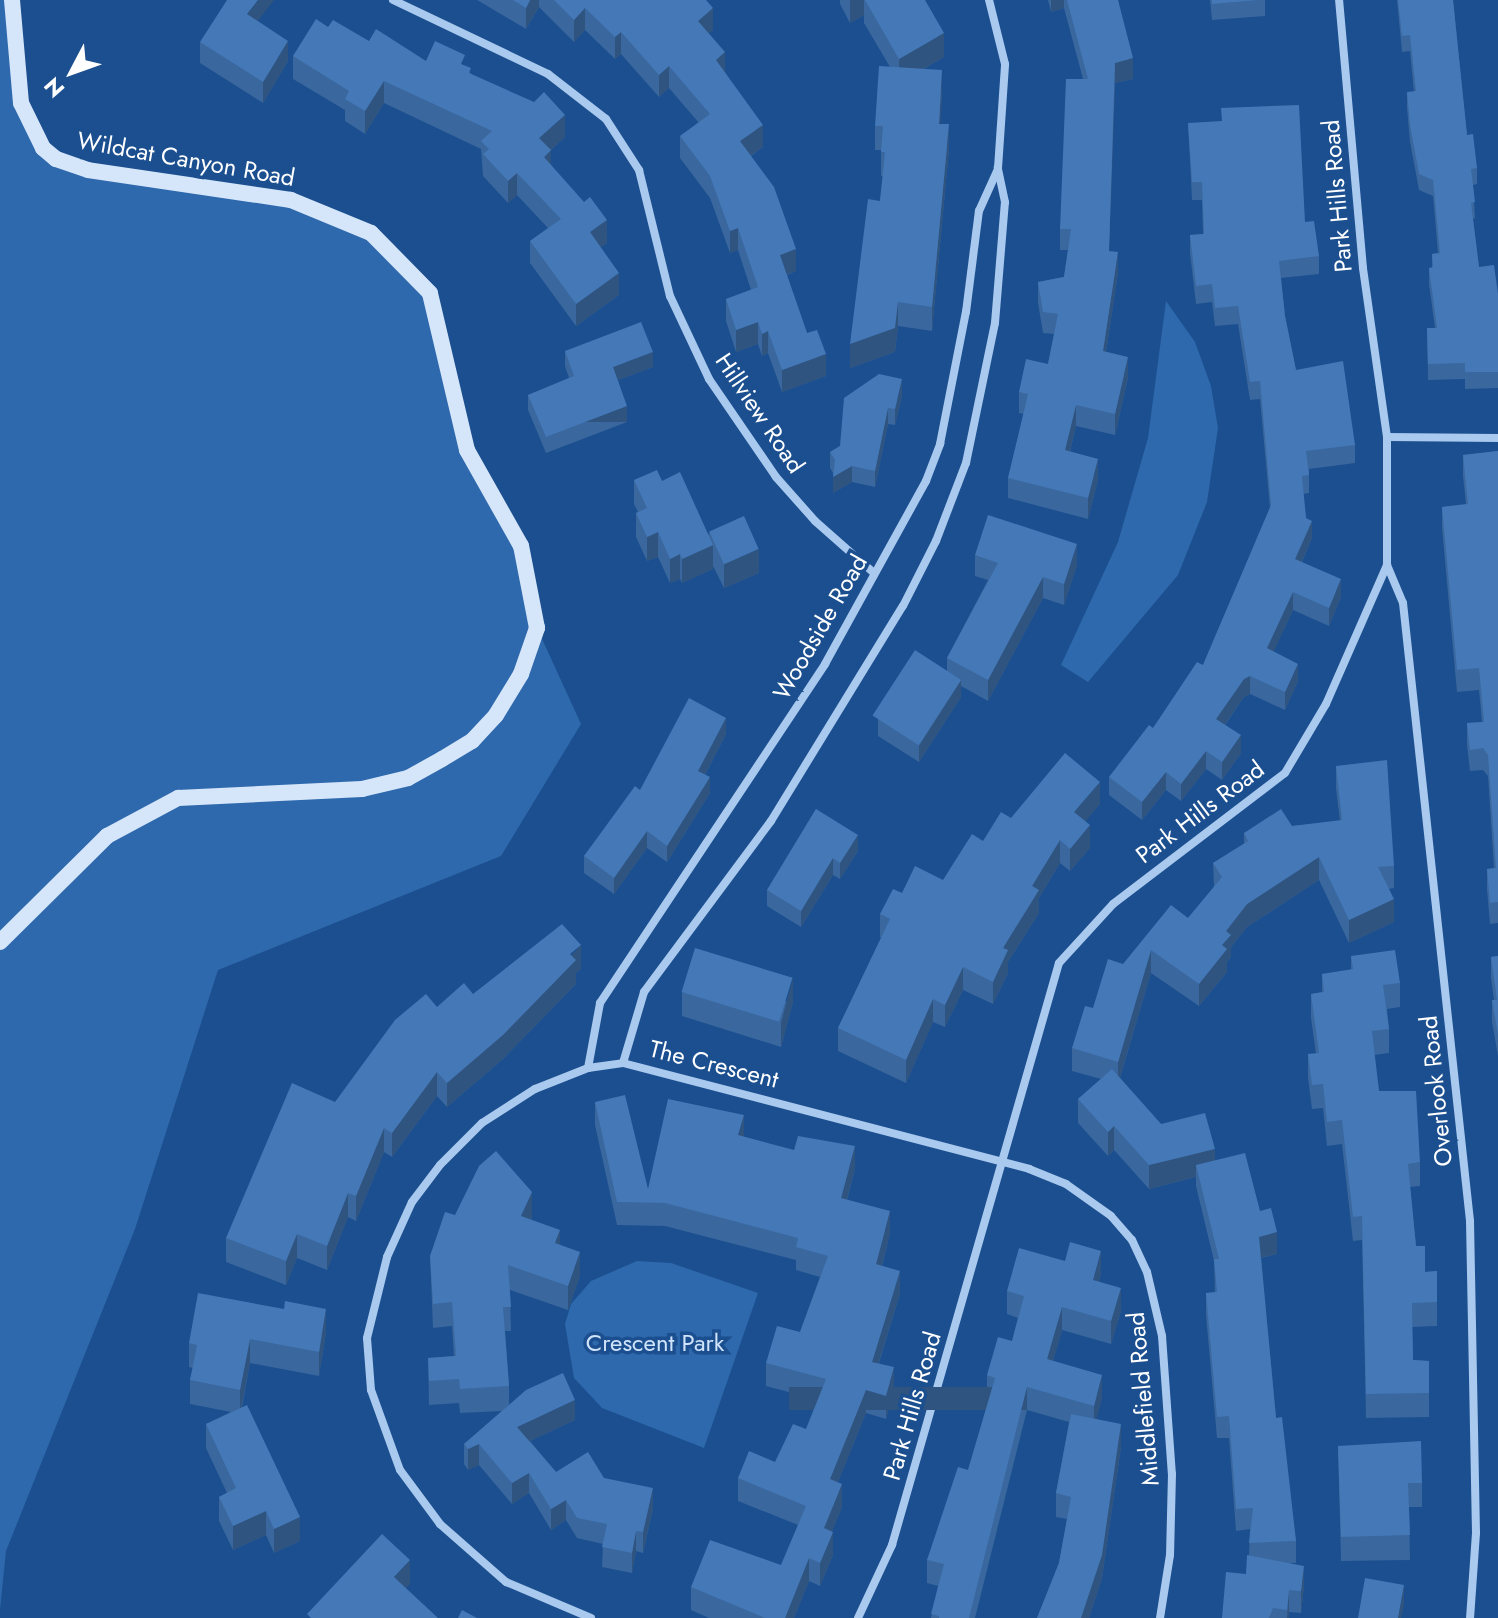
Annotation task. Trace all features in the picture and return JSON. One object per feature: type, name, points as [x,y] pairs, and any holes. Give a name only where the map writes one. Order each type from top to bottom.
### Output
[{"type":"street","name":"Wildcat Canyon Road","points":[[0,942],[107,836],[178,798],[362,789],[408,778],[442,759],[472,741],[496,715],[521,674],[537,628],[521,546],[463,438],[430,293],[371,233],[291,200],[88,170],[56,159],[43,148],[21,103],[12,0]]},
{"type":"street","name":"Hillview Road","points":[[393,0],[548,74],[606,119],[639,170],[670,296],[709,379],[776,477],[815,521],[874,573]]},
{"type":"street","name":"Woodside Road","points":[[623,1063],[644,992],[771,821],[903,606],[936,541],[966,463],[984,392],[1005,202],[998,168],[1005,64],[989,0]]},
{"type":"street","name":"Park Hills Road","points":[[858,1618],[892,1545],[1059,963],[1113,904],[1285,773],[1326,704],[1387,565],[1387,437],[1363,268],[1339,0]]},
{"type":"street","name":"Woodside Road","points":[[588,1068],[600,1003],[825,664],[919,495],[940,444],[979,211],[998,168]]},
{"type":"street","points":[[1387,437],[1498,438]]},
{"type":"street","name":"Overlook Road","points":[[1387,565],[1403,603],[1470,1221],[1476,1533],[1470,1618]]},
{"type":"street","name":"The Crescent","points":[[591,1618],[506,1582],[440,1524],[400,1470],[371,1390],[367,1338],[387,1257],[412,1202],[440,1165],[495,1115],[535,1089],[588,1068],[623,1063],[1001,1162]]},
{"type":"street","name":"Middlefield Road","points":[[1001,1162],[1066,1184],[1090,1199],[1132,1240],[1147,1272],[1162,1336],[1172,1474],[1170,1555],[1160,1618]]},
{"type":"green space","points":[[0,0],[12,0],[17,78],[56,159],[291,200],[371,233],[430,293],[452,403],[521,546],[537,628],[581,724],[501,856],[218,970],[135,1229],[6,1551],[0,1610]]},
{"type":"green space","points":[[1166,301],[1195,342],[1211,386],[1218,428],[1207,502],[1178,575],[1088,682],[1061,665],[1118,542],[1148,438]]},
{"type":"green space","name":"Crescent Park","points":[[637,1261],[671,1263],[758,1293],[704,1448],[602,1408],[574,1378],[565,1324],[571,1304],[591,1281]]},
{"type":"building","points":[[227,0],[258,0],[247,14],[288,41],[263,82],[200,42]]},
{"type":"building","points":[[513,0],[530,0],[526,8]]},
{"type":"building","points":[[554,0],[706,0],[713,8],[698,21],[725,52],[716,60],[763,125],[740,141],[774,187],[796,249],[780,255],[807,333],[817,330],[826,354],[782,370],[768,331],[762,334],[758,322],[736,330],[726,299],[758,287],[738,228],[730,231],[710,176],[680,136],[710,114],[669,66],[659,75],[621,32],[615,37],[585,8],[574,20]]},
{"type":"building","points":[[865,0],[925,0],[944,33],[899,59]]},
{"type":"building","points":[[1067,0],[1118,0],[1133,58],[1115,63],[1109,251],[1118,252],[1103,351],[1128,357],[1115,414],[1076,405],[1065,450],[1098,459],[1088,498],[1008,478],[1028,394],[1019,392],[1026,359],[1048,364],[1058,314],[1043,312],[1038,282],[1064,277],[1071,229],[1060,229],[1066,79],[1088,79]]},
{"type":"building","points":[[1212,0],[1258,0],[1212,4]]},
{"type":"building","points":[[1398,0],[1453,0],[1467,135],[1473,134],[1477,168],[1471,169],[1475,202],[1471,203],[1479,267],[1494,265],[1498,294],[1498,372],[1465,372],[1465,363],[1428,364],[1427,328],[1437,328],[1429,268],[1433,267],[1432,254],[1440,253],[1433,180],[1419,174],[1410,125],[1407,92],[1416,91],[1410,35],[1402,36]]},
{"type":"building","points":[[316,19],[328,27],[333,20],[369,41],[376,29],[426,61],[435,41],[465,55],[461,64],[471,68],[469,73],[534,102],[544,92],[565,115],[539,138],[551,150],[544,157],[584,202],[590,197],[607,220],[590,232],[619,273],[576,304],[530,241],[561,219],[517,173],[508,181],[483,154],[489,149],[481,141],[492,131],[384,81],[365,111],[345,99],[349,91],[293,56]]},
{"type":"building","points":[[879,66],[942,70],[939,124],[949,124],[932,307],[898,302],[895,328],[850,344],[868,199],[880,201],[885,152],[881,152],[883,126],[875,126]]},
{"type":"building","points":[[1299,105],[1305,222],[1314,221],[1319,256],[1279,261],[1285,316],[1296,370],[1343,361],[1355,445],[1306,451],[1309,475],[1302,476],[1306,518],[1312,521],[1295,559],[1341,579],[1329,608],[1293,592],[1267,648],[1298,664],[1285,692],[1250,676],[1244,679],[1216,719],[1241,735],[1222,762],[1206,751],[1181,784],[1166,772],[1142,802],[1109,777],[1149,725],[1153,728],[1197,662],[1203,665],[1271,505],[1260,381],[1250,382],[1238,306],[1215,308],[1212,284],[1196,286],[1190,235],[1204,234],[1202,182],[1192,182],[1188,123],[1222,121],[1221,108]]},
{"type":"building","points":[[641,322],[653,352],[613,367],[627,406],[546,437],[528,395],[574,376],[565,351]]},
{"type":"building","points":[[879,374],[902,379],[895,409],[888,408],[875,471],[852,466],[833,477],[835,460],[830,452],[840,446],[844,398]]},
{"type":"building","points":[[1498,451],[1498,902],[1490,903],[1487,869],[1496,868],[1488,755],[1483,748],[1470,750],[1467,723],[1484,722],[1479,668],[1457,670],[1442,507],[1468,504],[1463,455]]},
{"type":"building","points":[[657,470],[662,481],[680,472],[713,545],[682,559],[680,554],[670,559],[658,532],[647,537],[636,513],[647,508],[634,480]]},
{"type":"building","points":[[988,515],[1077,544],[1064,584],[1043,577],[988,680],[947,658],[998,563],[975,555]]},
{"type":"building","points":[[744,516],[759,549],[724,564],[709,531]]},
{"type":"building","points":[[915,650],[961,680],[919,745],[873,715]]},
{"type":"building","points":[[689,698],[726,718],[698,771],[710,777],[667,846],[647,831],[614,878],[584,856],[635,786],[640,790]]},
{"type":"building","points":[[1065,753],[1100,782],[1074,812],[1090,825],[1070,849],[1060,840],[1032,886],[1039,890],[1003,948],[1008,950],[993,982],[963,967],[945,1005],[933,999],[906,1060],[838,1028],[890,919],[880,914],[893,889],[902,893],[915,866],[943,880],[972,834],[983,841],[1001,812],[1011,818]]},
{"type":"building","points":[[1387,760],[1394,866],[1378,867],[1394,899],[1349,920],[1319,857],[1247,904],[1226,931],[1231,935],[1222,945],[1227,949],[1199,984],[1151,950],[1118,1062],[1072,1048],[1085,1006],[1093,1008],[1108,959],[1123,964],[1171,905],[1188,918],[1222,877],[1213,863],[1248,841],[1244,833],[1281,809],[1292,826],[1342,820],[1336,766]]},
{"type":"building","points":[[816,809],[858,835],[840,863],[833,858],[801,911],[767,890]]},
{"type":"building","points":[[562,924],[581,945],[570,954],[576,960],[503,1035],[447,1083],[437,1072],[392,1133],[384,1128],[356,1196],[348,1193],[327,1246],[297,1234],[286,1261],[226,1238],[292,1083],[335,1102],[395,1020],[426,994],[437,1007],[464,983],[473,994]]},
{"type":"building","points":[[695,948],[793,978],[779,1022],[682,992]]},
{"type":"building","points":[[1395,950],[1400,983],[1383,985],[1389,1029],[1372,1031],[1379,1091],[1416,1091],[1420,1162],[1408,1164],[1416,1246],[1425,1246],[1425,1272],[1437,1271],[1437,1302],[1412,1303],[1413,1360],[1429,1361],[1429,1393],[1366,1394],[1362,1216],[1353,1217],[1342,1120],[1327,1122],[1323,1084],[1312,1085],[1308,1054],[1319,1053],[1311,994],[1324,992],[1322,974],[1353,969],[1351,956]]},
{"type":"building","points":[[1498,956],[1498,1035],[1492,1000],[1497,1000],[1491,957]]},
{"type":"building","points":[[1112,1069],[1161,1124],[1205,1113],[1215,1149],[1149,1165],[1114,1126],[1108,1132],[1078,1099]]},
{"type":"building","points":[[625,1095],[648,1189],[668,1099],[744,1115],[738,1135],[794,1150],[798,1136],[855,1146],[841,1198],[890,1211],[876,1264],[900,1271],[872,1362],[894,1367],[886,1396],[866,1390],[830,1479],[842,1484],[824,1528],[833,1532],[820,1563],[809,1558],[785,1618],[765,1618],[691,1587],[710,1540],[781,1565],[806,1506],[738,1478],[749,1451],[775,1462],[793,1424],[806,1429],[826,1379],[766,1363],[777,1326],[800,1332],[828,1256],[796,1247],[798,1238],[665,1203],[617,1202],[595,1102]]},
{"type":"building","points":[[496,1151],[532,1192],[521,1216],[560,1230],[555,1243],[580,1252],[568,1286],[508,1265],[511,1307],[503,1307],[509,1386],[460,1389],[459,1379],[429,1381],[428,1358],[456,1356],[452,1302],[433,1304],[430,1256],[445,1212],[455,1215],[479,1166]]},
{"type":"building","points":[[1245,1153],[1260,1211],[1271,1208],[1277,1232],[1259,1237],[1276,1418],[1282,1417],[1296,1541],[1249,1543],[1253,1508],[1236,1509],[1229,1416],[1217,1417],[1206,1293],[1217,1292],[1214,1259],[1219,1259],[1196,1165]]},
{"type":"building","points":[[1070,1242],[1101,1251],[1093,1280],[1121,1288],[1111,1321],[1062,1307],[1047,1359],[1102,1375],[1094,1406],[1027,1387],[969,1618],[939,1618],[931,1614],[944,1564],[927,1560],[958,1467],[968,1470],[995,1378],[987,1375],[998,1337],[1012,1341],[1024,1296],[1007,1291],[1019,1248],[1065,1261]]},
{"type":"building","points":[[198,1293],[284,1309],[285,1301],[326,1309],[319,1352],[250,1339],[240,1390],[190,1380],[197,1345],[189,1343]]},
{"type":"building","points":[[563,1373],[575,1400],[517,1427],[556,1472],[588,1452],[604,1478],[653,1488],[643,1532],[636,1531],[632,1553],[602,1547],[607,1524],[577,1518],[566,1500],[551,1509],[529,1473],[512,1483],[479,1444],[468,1449],[464,1444],[526,1390]]},
{"type":"building","points":[[247,1405],[300,1517],[274,1529],[266,1511],[233,1526],[219,1497],[236,1488],[206,1424]]},
{"type":"building","points":[[1071,1414],[1121,1424],[1102,1555],[1081,1618],[1037,1618],[1059,1563],[1071,1497],[1056,1493]]},
{"type":"building","points":[[1421,1441],[1422,1483],[1408,1483],[1410,1535],[1341,1537],[1338,1446]]},
{"type":"building","points":[[382,1534],[410,1560],[394,1577],[438,1618],[311,1618],[307,1614]]},
{"type":"building","points":[[1247,1555],[1304,1566],[1301,1591],[1289,1590],[1287,1610],[1273,1608],[1269,1618],[1222,1618],[1226,1572],[1246,1574]]},
{"type":"building","points":[[1365,1578],[1404,1585],[1398,1618],[1358,1618]]},
{"type":"building","points":[[462,1610],[477,1618],[458,1618]]}]
